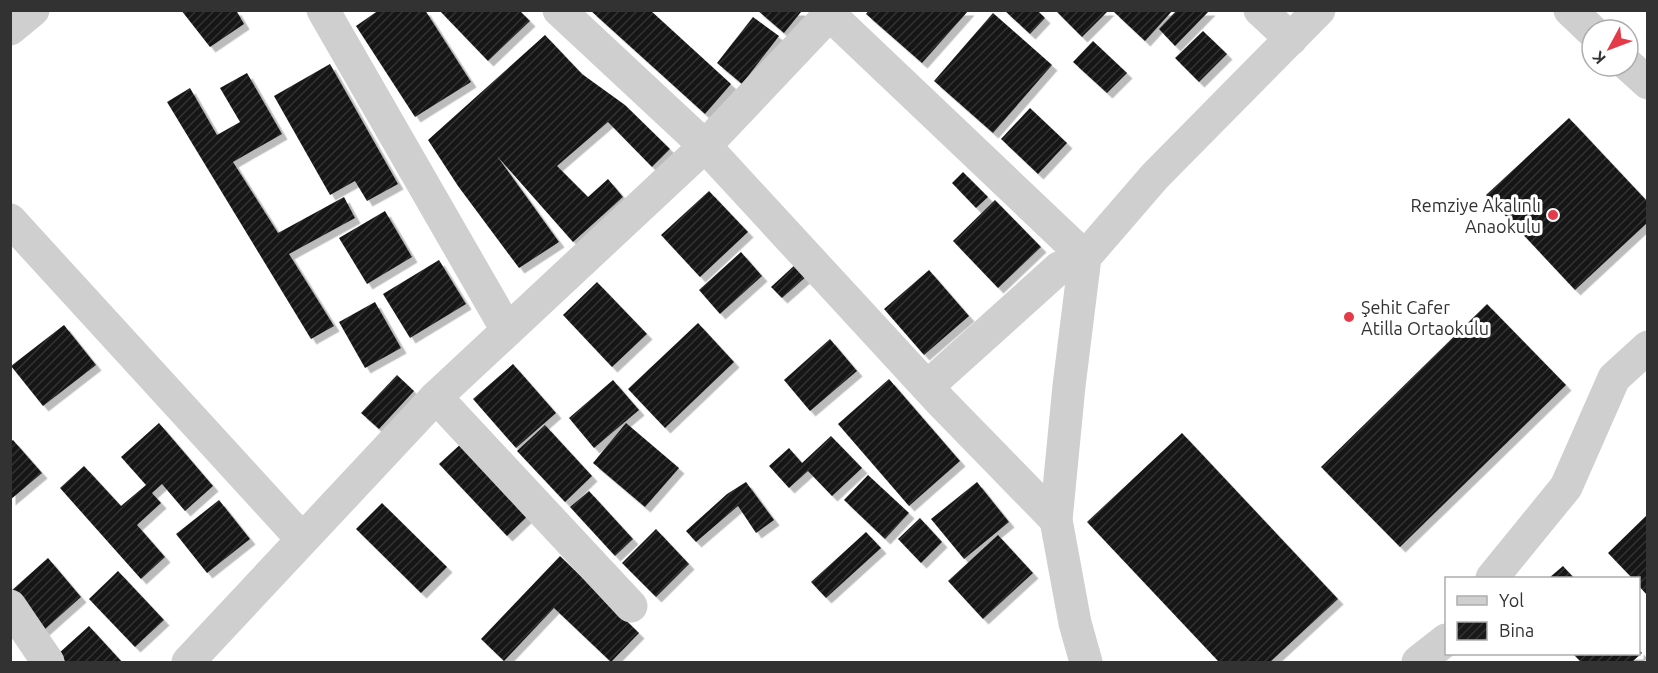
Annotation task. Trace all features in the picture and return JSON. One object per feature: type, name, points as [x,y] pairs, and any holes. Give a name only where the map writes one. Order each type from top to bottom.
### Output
[{"type":"street","points":[[10,29],[33,10]]},
{"type":"street","points":[[559,10],[705,146],[928,387],[1056,520]]},
{"type":"street","points":[[1260,10],[1291,39]]},
{"type":"street","points":[[928,387],[1059,268],[1085,256],[1155,176],[1319,10]]},
{"type":"street","points":[[188,663],[436,397],[705,146],[827,13],[1085,256]]},
{"type":"street","points":[[332,14],[507,330]]},
{"type":"street","points":[[10,220],[302,539]]},
{"type":"street","points":[[1085,256],[1056,520],[1075,623],[1086,663]]},
{"type":"street","points":[[1494,577],[1566,487],[1614,378],[1647,347]]},
{"type":"street","points":[[436,397],[631,606]]},
{"type":"street","points":[[10,606],[48,663]]},
{"type":"street","points":[[1418,663],[1445,640]]},
{"type":"building","points":[[181,10],[236,10],[244,24],[210,47]]},
{"type":"building","points":[[379,10],[425,10],[471,82],[415,117],[356,26]]},
{"type":"building","points":[[439,10],[519,10],[530,21],[488,61]]},
{"type":"building","points":[[590,10],[650,10],[731,84],[705,114]]},
{"type":"building","points":[[757,10],[799,10],[801,12],[784,33]]},
{"type":"building","points":[[869,10],[969,10],[922,63],[866,14]]},
{"type":"building","points":[[1004,10],[1037,10],[1045,18],[1030,34]]},
{"type":"building","points":[[1055,10],[1109,10],[1082,37]]},
{"type":"building","points":[[1116,10],[1173,10],[1145,41],[1114,12]]},
{"type":"building","points":[[1177,10],[1210,10],[1175,46],[1159,29]]},
{"type":"building","points":[[993,13],[1052,65],[993,133],[934,81]]},
{"type":"building","points":[[753,17],[779,36],[742,84],[717,63]]},
{"type":"building","points":[[1203,31],[1227,54],[1199,82],[1175,58]]},
{"type":"building","points":[[545,35],[582,74],[625,105],[670,149],[652,167],[608,122],[557,166],[588,197],[608,179],[623,197],[573,242],[497,156],[559,242],[519,268],[458,186],[428,140]]},
{"type":"building","points":[[1093,41],[1127,73],[1107,93],[1073,62]]},
{"type":"building","points":[[330,64],[398,184],[367,201],[355,181],[330,195],[274,96]]},
{"type":"building","points":[[247,73],[282,134],[233,162],[278,233],[344,197],[355,218],[289,254],[334,326],[311,339],[167,102],[190,88],[217,135],[240,122],[220,88]]},
{"type":"building","points":[[1030,108],[1067,143],[1038,174],[1001,139]]},
{"type":"building","name":"Remziye Akalınlı Anaokulu","points":[[1569,118],[1647,201],[1647,223],[1575,290],[1486,195]]},
{"type":"building","points":[[963,172],[988,197],[976,208],[952,183]]},
{"type":"building","points":[[709,191],[748,232],[700,277],[661,235]]},
{"type":"building","points":[[995,200],[1041,247],[998,288],[953,241]]},
{"type":"building","points":[[385,211],[412,257],[367,284],[339,238]]},
{"type":"building","points":[[741,252],[762,276],[720,314],[699,290]]},
{"type":"building","points":[[439,260],[466,304],[410,338],[383,294]]},
{"type":"building","points":[[797,263],[808,275],[782,298],[771,287]]},
{"type":"building","points":[[929,270],[969,316],[924,355],[884,309]]},
{"type":"building","points":[[597,282],[647,334],[612,367],[563,315]]},
{"type":"building","points":[[375,302],[401,348],[365,368],[339,322]]},
{"type":"building","name":"Şehit Cafer Atilla Ortaokulu","points":[[1487,304],[1566,385],[1400,547],[1321,467]]},
{"type":"building","points":[[698,323],[734,362],[665,428],[628,389]]},
{"type":"building","points":[[64,325],[96,365],[43,406],[11,366]]},
{"type":"building","points":[[830,339],[857,371],[810,411],[784,380]]},
{"type":"building","points":[[513,364],[556,413],[516,448],[473,399]]},
{"type":"building","points":[[397,375],[414,391],[379,429],[361,413]]},
{"type":"building","points":[[889,379],[960,461],[909,506],[838,424]]},
{"type":"building","points":[[613,380],[639,410],[594,448],[569,418]]},
{"type":"building","points":[[159,423],[213,486],[185,511],[162,484],[152,493],[161,503],[137,525],[165,557],[141,579],[60,488],[84,466],[121,506],[146,485],[121,457]]},
{"type":"building","points":[[626,423],[679,468],[645,507],[593,463]]},
{"type":"building","points":[[545,425],[592,476],[565,502],[517,451]]},
{"type":"building","points":[[1182,433],[1338,599],[1270,662],[1219,662],[1087,522]]},
{"type":"building","points":[[831,436],[862,468],[832,496],[808,471],[789,488],[769,466],[789,448],[802,463]]},
{"type":"building","points":[[13,440],[42,473],[10,500],[10,442]]},
{"type":"building","points":[[463,442],[530,514],[507,536],[439,464]]},
{"type":"building","points":[[868,475],[909,513],[885,539],[844,500]]},
{"type":"building","points":[[746,482],[774,520],[756,533],[738,506],[696,542],[686,531],[727,494]]},
{"type":"building","points":[[977,482],[1009,522],[964,559],[931,519]]},
{"type":"building","points":[[589,491],[633,539],[615,556],[570,507]]},
{"type":"building","points":[[219,500],[250,539],[207,573],[176,534]]},
{"type":"building","points":[[382,503],[447,567],[421,593],[356,529]]},
{"type":"building","points":[[1647,515],[1647,595],[1640,587],[1640,577],[1631,577],[1608,553]]},
{"type":"building","points":[[920,518],[942,542],[921,563],[898,539]]},
{"type":"building","points":[[656,529],[689,564],[656,597],[622,563]]},
{"type":"building","points":[[866,532],[881,548],[826,598],[811,582]]},
{"type":"building","points":[[998,535],[1033,573],[983,619],[948,581]]},
{"type":"building","points":[[560,556],[639,633],[611,662],[554,608],[504,661],[481,639]]},
{"type":"building","points":[[48,558],[81,597],[44,630],[11,591]]},
{"type":"building","points":[[1563,566],[1573,577],[1550,577]]},
{"type":"building","points":[[118,571],[164,620],[135,647],[89,599]]},
{"type":"building","points":[[89,626],[122,662],[66,662],[58,654]]},
{"type":"building","points":[[1574,655],[1640,655],[1632,662],[1581,662]]},
{"type":"place","name":"Remziye Akalınlı Anaokulu","points":[[1553,215]]},
{"type":"place","name":"Şehit Cafer Atilla Ortaokulu","points":[[1349,317]]}]
